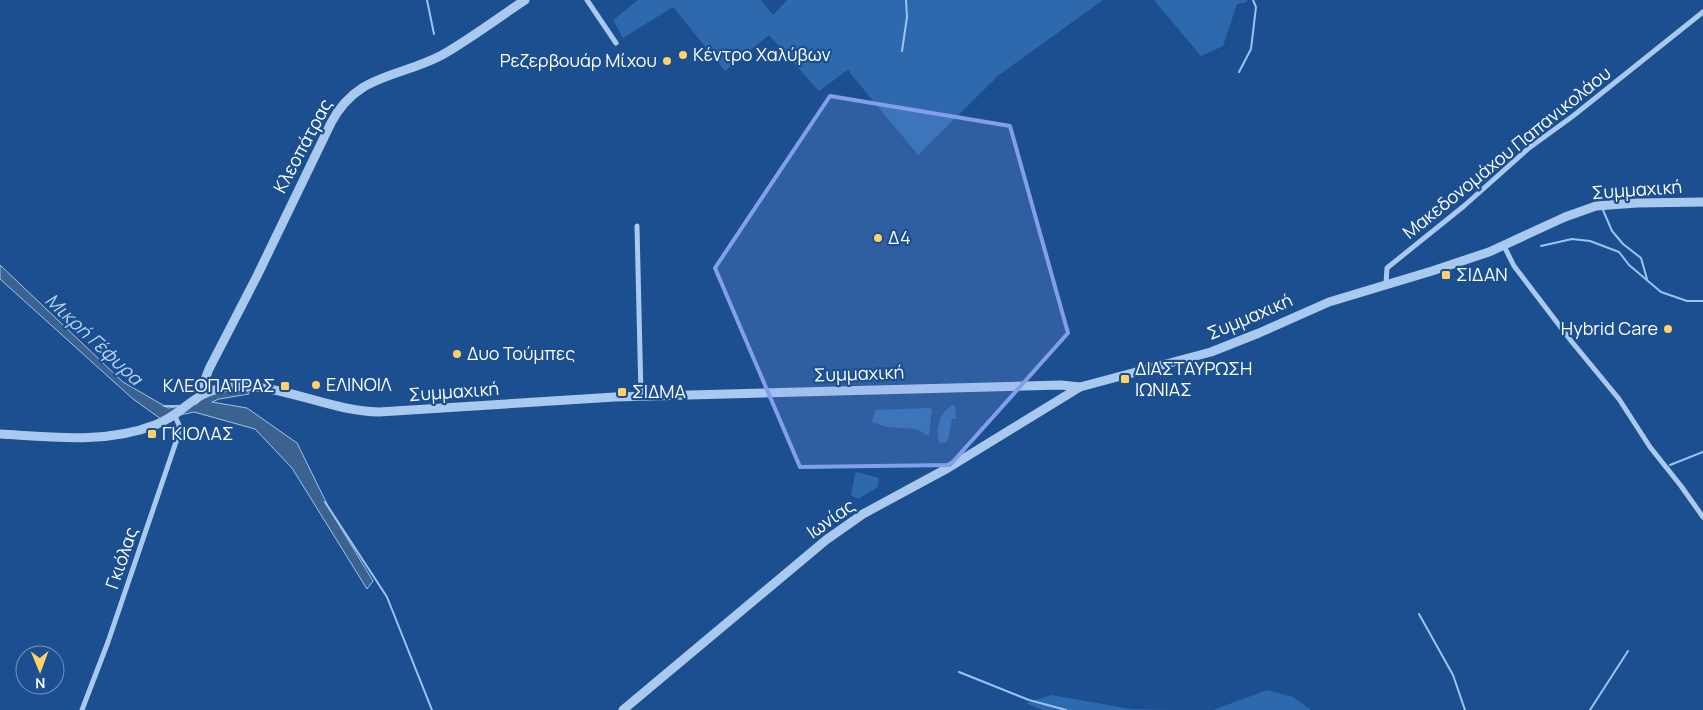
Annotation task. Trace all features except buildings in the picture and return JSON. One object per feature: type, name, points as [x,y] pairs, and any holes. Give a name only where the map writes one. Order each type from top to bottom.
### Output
[{"type":"street","name":"Κλεοπάτρας","points":[[204,392],[204,382],[209,369],[342,104],[351,95],[371,83],[446,52],[525,0]]},
{"type":"street","points":[[587,0],[616,43]]},
{"type":"street","name":"Μακεδονομάχου Παπανικολάου","points":[[1386,284],[1387,268],[1464,206],[1529,148],[1573,116],[1703,12]]},
{"type":"street","name":"Συμμαχική","points":[[0,434],[81,438],[102,437],[152,426],[166,420],[204,392],[230,387],[250,387],[281,392],[331,406],[357,411],[378,412],[641,396],[1080,386],[1212,352],[1259,334],[1329,302],[1439,269],[1504,246],[1565,217],[1596,206],[1703,202]]},
{"type":"street","points":[[638,226],[641,396]]},
{"type":"street","points":[[1504,246],[1514,266],[1572,342],[1619,399],[1656,455],[1703,517]]},
{"type":"street","points":[[1061,385],[1062,397]]},
{"type":"street","name":"Ιωνίας","points":[[623,710],[826,540],[863,514],[948,468],[1080,386]]},
{"type":"street","name":"Γκιόλας","points":[[82,710],[108,642],[178,436],[179,425],[174,414]]},
{"type":"highlighted area","points":[[830,96],[1010,126],[1068,333],[950,465],[800,467],[715,268]]},
{"type":"shaded area","points":[[638,0],[761,0],[773,15],[787,0],[1103,0],[999,75],[918,155],[850,73],[849,69],[819,91],[769,35],[725,71],[673,7],[623,38],[613,20]]},
{"type":"shaded area","points":[[1154,0],[1247,0],[1247,2],[1237,4],[1223,46],[1201,56]]},
{"type":"shaded area","points":[[0,265],[123,382],[168,408],[197,404],[207,396],[220,392],[247,390],[249,394],[212,402],[247,408],[297,443],[330,510],[373,581],[367,589],[292,468],[255,429],[194,412],[161,419],[133,399],[0,279]]},
{"type":"shaded area","points":[[955,405],[956,419],[952,419],[948,440],[940,443],[938,426],[940,420],[946,410]]},
{"type":"shaded area","points":[[929,408],[932,410],[929,436],[916,429],[887,427],[872,422],[875,410]]},
{"type":"shaded area","points":[[857,472],[879,478],[878,487],[858,499],[851,495]]},
{"type":"shaded area","points":[[1267,690],[1293,697],[1311,710],[1213,710]]},
{"type":"shaded area","points":[[1051,695],[1131,709],[1172,710],[1042,710],[1026,703]]},
{"type":"waterway","points":[[427,0],[434,34]]},
{"type":"waterway","points":[[902,51],[907,17],[906,0]]},
{"type":"waterway","points":[[1239,72],[1251,49],[1256,7],[1253,0]]},
{"type":"waterway","points":[[1603,210],[1612,231],[1623,244],[1641,258],[1647,279]]},
{"type":"waterway","points":[[1541,246],[1572,239],[1590,241],[1619,252],[1629,265],[1661,292],[1687,301],[1703,301]]},
{"type":"waterway","name":"Μικρή Γέφυρα","points":[[164,406],[179,406]]},
{"type":"waterway","points":[[1670,465],[1703,452]]},
{"type":"waterway","points":[[325,502],[387,597],[432,710]]},
{"type":"waterway","points":[[1419,614],[1453,675],[1465,710]]},
{"type":"waterway","points":[[1590,710],[1628,651]]},
{"type":"waterway","points":[[959,672],[1029,700],[1066,710]]},
{"type":"place","name":"Κέντρο Χαλύβων","points":[[683,55]]},
{"type":"place","name":"Ρεζερβουάρ Μίχου","points":[[667,61]]},
{"type":"place","name":"Δ4","points":[[878,238]]},
{"type":"place","name":"ΣΙΔΑΝ","points":[[1446,275]]},
{"type":"place","name":"Hybrid Care","points":[[1668,329]]},
{"type":"place","name":"Δυο Τούμπες","points":[[457,354]]},
{"type":"place","name":"ΔΙΑΣΤΑΥΡΩΣΗ ΙΩΝΙΑΣ","points":[[1125,379]]},
{"type":"place","name":"ΕΛΙΝΟΙΛ","points":[[316,385]]},
{"type":"place","name":"ΚΛΕΟΠΑΤΡΑΣ","points":[[285,386]]},
{"type":"place","name":"ΣΙΔΜΑ","points":[[622,392]]},
{"type":"place","name":"ΓΚΙΟΛΑΣ","points":[[152,434]]}]
